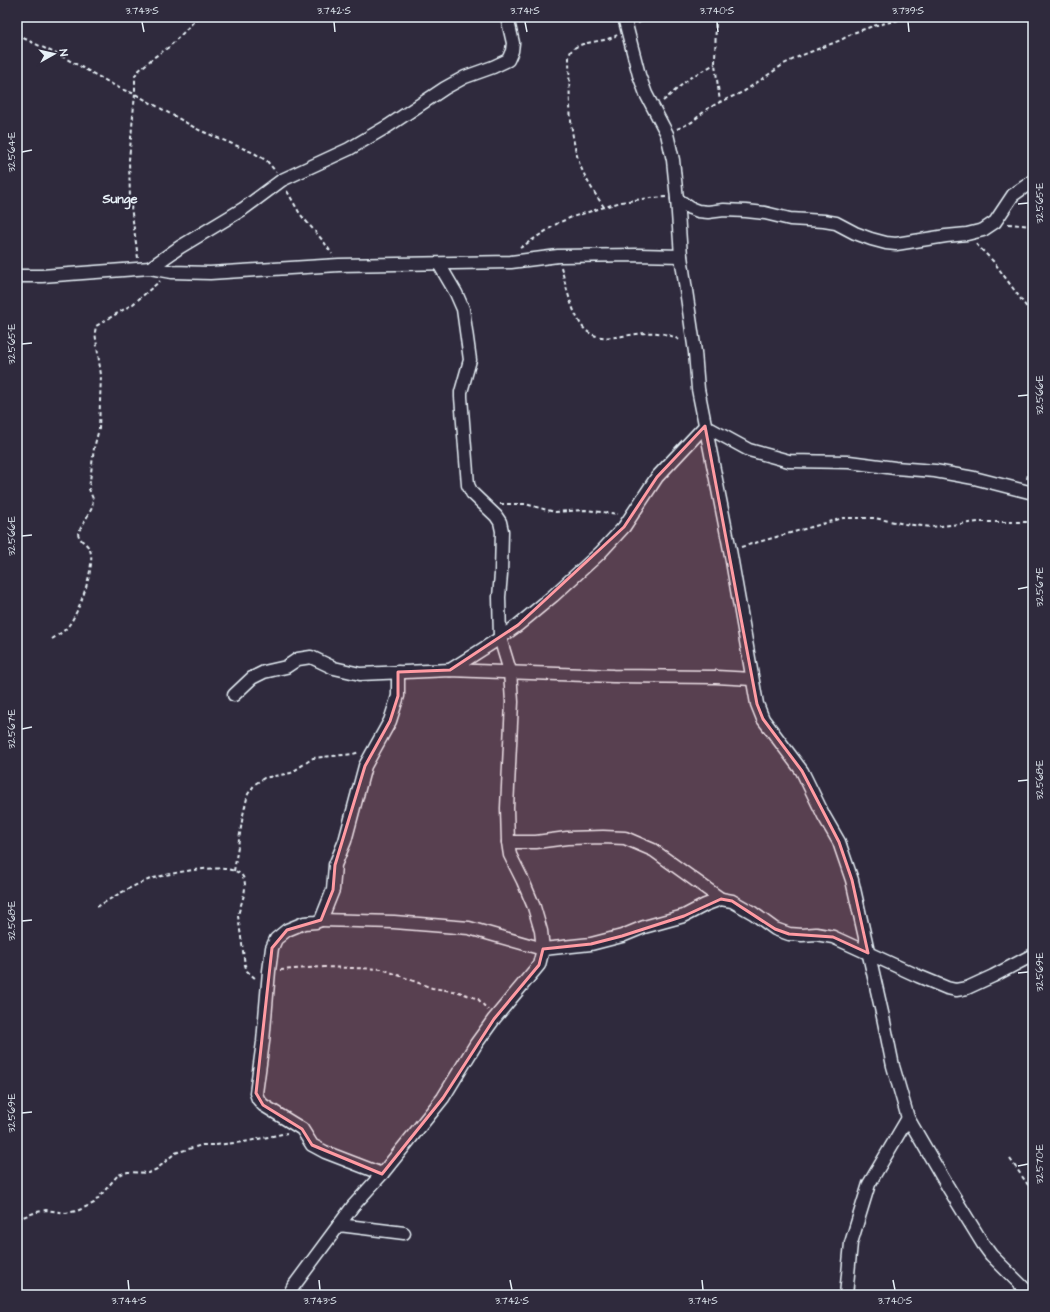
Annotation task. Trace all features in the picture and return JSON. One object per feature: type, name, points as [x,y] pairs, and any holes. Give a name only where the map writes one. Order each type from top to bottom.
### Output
[{"type":"street","points":[[145,269],[243,209],[282,180],[349,149],[388,126],[445,88],[465,77],[508,60],[512,51],[513,43],[507,17]]},
{"type":"street","points":[[626,22],[639,75],[667,134],[673,160],[681,256],[695,352],[698,390],[730,550],[757,704],[763,719],[802,772],[839,842],[852,880],[893,1066],[908,1118],[983,1244],[991,1255],[1031,1295]]},
{"type":"street","points":[[677,199],[698,211],[746,211],[765,213],[790,219],[836,223],[855,233],[886,243],[896,244],[967,234],[983,230],[995,222],[1013,195],[1033,181]]},
{"type":"street","points":[[17,276],[42,276],[145,269],[172,272],[210,273],[339,265],[511,262],[558,256],[681,256]]},
{"type":"street","points":[[289,1295],[293,1287],[353,1206],[382,1174],[443,1098],[476,1044],[539,965],[543,949],[541,931],[534,907],[510,855],[508,842],[512,702],[510,671],[500,638],[499,597],[502,531],[500,522],[496,516],[472,493],[468,484],[461,392],[470,360],[463,309],[440,264]]},
{"type":"street","points":[[705,426],[749,450],[789,461],[849,462],[935,471],[974,478],[1033,493]]},
{"type":"street","points":[[450,670],[518,625],[553,596],[600,552],[624,527],[633,515],[656,477],[705,426]]},
{"type":"street","points":[[234,695],[252,678],[264,672],[286,667],[298,659],[303,658],[311,658],[334,668],[360,674],[450,670],[752,679]]},
{"type":"street","points":[[321,920],[333,890],[335,865],[345,841],[365,766],[390,721],[398,696],[398,672]]},
{"type":"street","points":[[508,842],[536,842],[566,838],[624,838],[653,850],[721,899],[732,901],[753,913],[774,929],[789,934],[816,934],[833,937],[947,988],[956,990],[967,988],[1033,955]]},
{"type":"street","points":[[382,1174],[325,1152],[312,1145],[302,1129],[263,1105],[258,1099],[256,1093],[263,1042],[272,948],[276,939],[281,934],[295,926],[321,920],[394,922],[470,928],[543,949],[591,944],[622,936],[644,927],[684,916],[705,905],[721,899]]},
{"type":"street","points":[[846,1295],[851,1243],[869,1184],[908,1118]]},
{"type":"street","points":[[339,1225],[404,1233]]},
{"type":"path","points":[[716,17],[715,64],[720,102]]},
{"type":"path","points":[[667,134],[692,122],[707,109],[743,92],[784,64],[800,56],[873,26],[912,17]]},
{"type":"path","points":[[145,269],[134,238],[130,199],[129,160],[135,94],[135,76],[137,72],[153,58],[169,47],[197,18]]},
{"type":"path","points":[[604,208],[592,189],[580,165],[573,139],[570,107],[569,58],[570,52],[573,49],[587,43],[609,39],[615,36],[626,22]]},
{"type":"path","points":[[17,34],[121,89],[135,94],[199,130],[254,153],[267,161],[282,180],[300,214],[324,242],[339,265]]},
{"type":"path","points":[[654,109],[691,77],[715,64]]},
{"type":"path","points":[[511,262],[516,252],[558,223],[572,216],[621,202],[664,196],[677,199]]},
{"type":"path","points":[[995,222],[1033,226]]},
{"type":"path","points":[[967,234],[994,262],[1033,316]]},
{"type":"path","points":[[558,256],[571,302],[580,323],[586,330],[592,334],[605,338],[645,333],[663,334],[675,337],[695,352]]},
{"type":"path","points":[[52,639],[68,627],[76,615],[82,601],[90,572],[90,550],[78,536],[78,533],[92,508],[93,499],[89,489],[94,448],[99,429],[101,375],[95,332],[96,326],[133,304],[172,272]]},
{"type":"path","points":[[1020,490],[1027,479],[1030,466],[1030,453],[1033,444]]},
{"type":"path","points":[[483,504],[525,504],[555,512],[585,510],[633,515]]},
{"type":"path","points":[[730,550],[843,518],[874,518],[931,527],[979,522],[1033,522]]},
{"type":"path","points":[[234,871],[242,815],[248,794],[255,784],[264,778],[291,774],[313,758],[353,754],[374,748]]},
{"type":"path","points":[[96,907],[136,885],[165,876],[200,869],[222,869],[234,871],[242,876],[244,881],[244,896],[239,908],[238,916],[245,965],[252,976],[268,987]]},
{"type":"path","points":[[269,971],[324,967],[382,969],[432,988],[459,992],[478,999],[486,1007],[494,1020]]},
{"type":"path","points":[[17,1219],[46,1210],[66,1214],[77,1211],[94,1203],[118,1175],[128,1172],[148,1172],[157,1169],[175,1153],[202,1145],[244,1142],[272,1137],[302,1129]]},
{"type":"path","points":[[1010,1159],[1033,1192]]},
{"type":"highlighted area","points":[[705,426],[757,704],[763,719],[802,771],[839,842],[852,880],[868,953],[833,937],[789,934],[775,929],[732,901],[721,899],[684,916],[622,936],[591,944],[543,949],[539,965],[494,1019],[443,1098],[382,1174],[312,1145],[302,1129],[263,1105],[256,1093],[272,948],[287,930],[321,920],[333,890],[335,865],[365,766],[390,721],[398,696],[398,672],[450,670],[518,625],[624,527],[657,477]]},
{"type":"district","name":"Sunge","points":[[120,199]]}]
